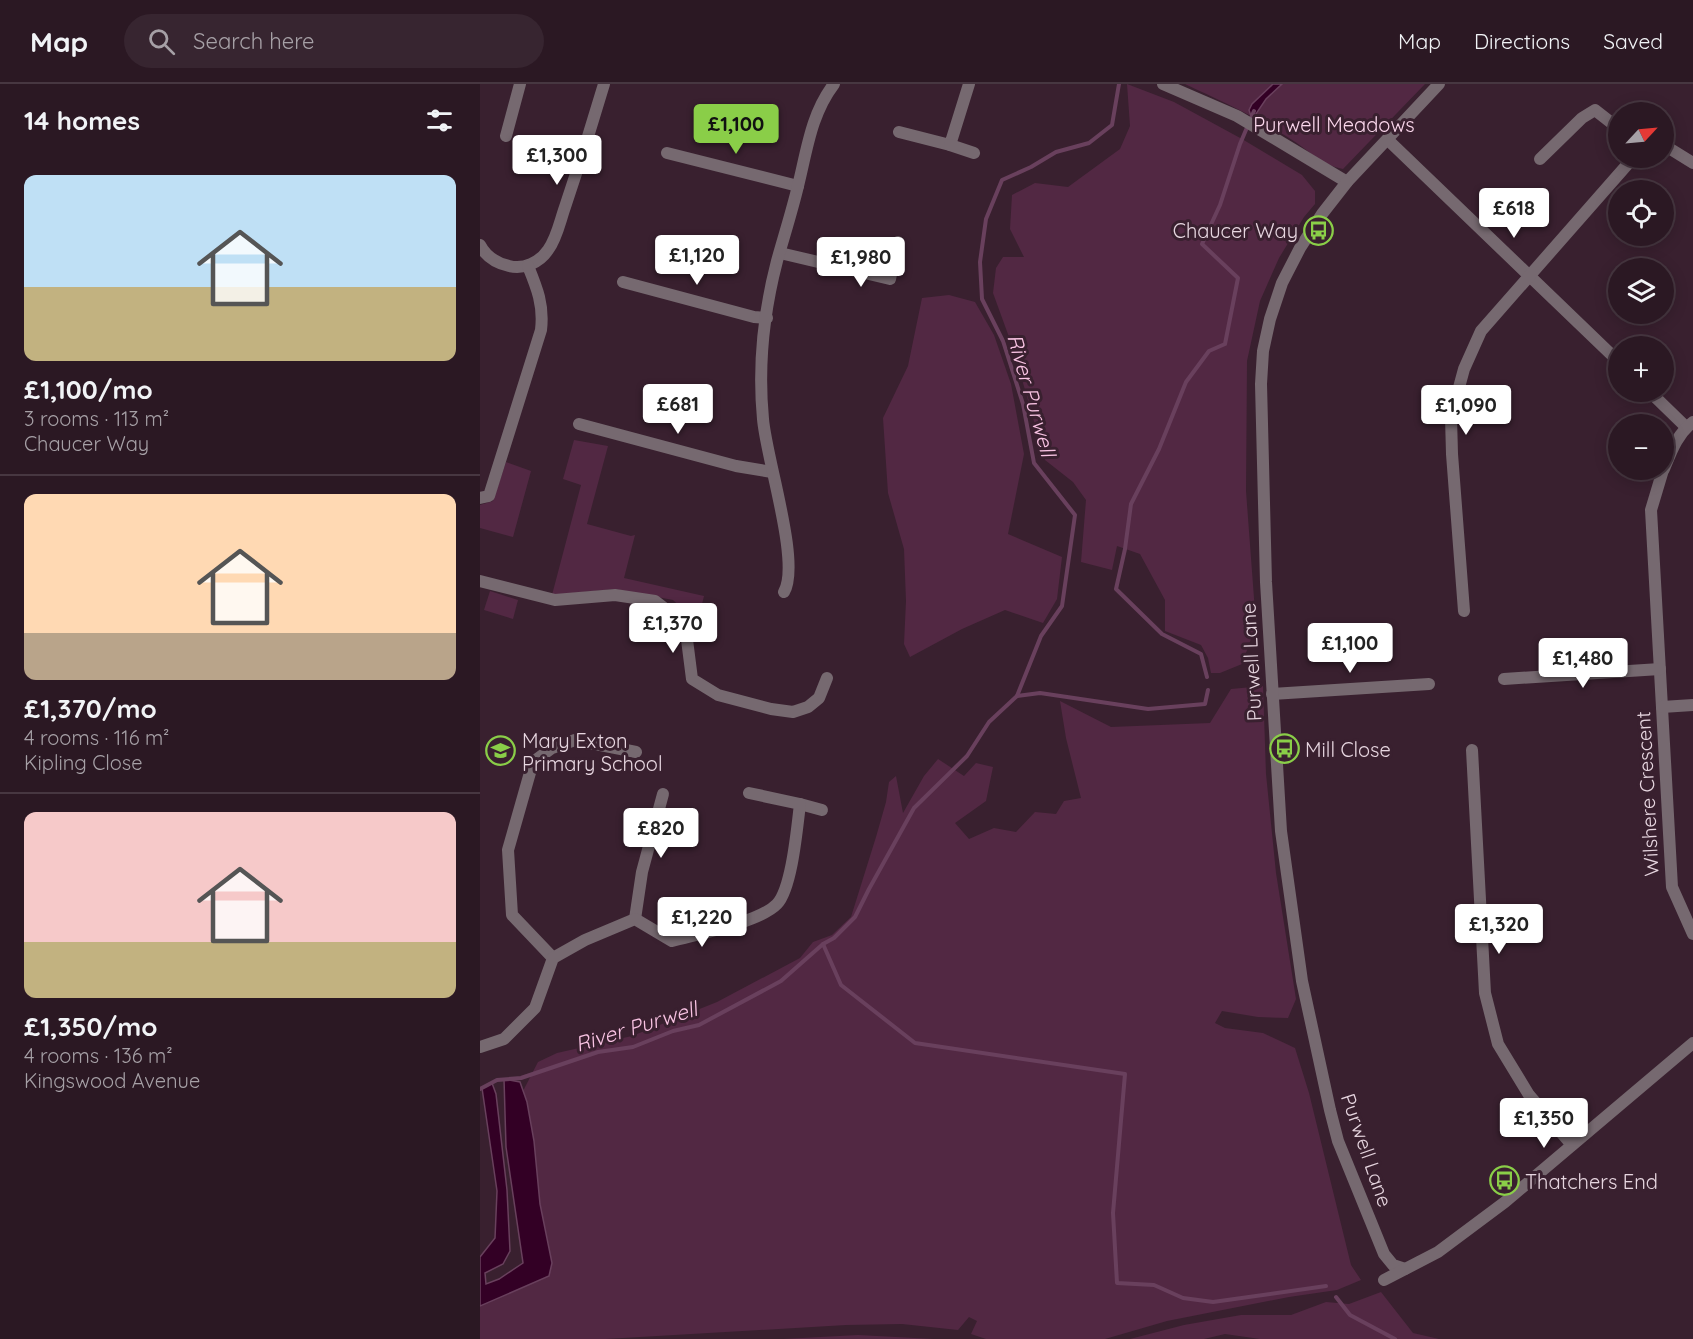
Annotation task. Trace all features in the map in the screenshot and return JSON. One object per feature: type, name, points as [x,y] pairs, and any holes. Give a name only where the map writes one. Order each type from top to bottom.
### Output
[{"type":"street","points":[[506,136],[520,84]]},
{"type":"street","points":[[480,245],[483,252],[500,264],[519,268],[540,259],[552,244],[583,155],[604,84]]},
{"type":"street","points":[[784,592],[787,586],[789,550],[763,421],[762,358],[767,318],[780,253],[811,130],[822,100],[834,84]]},
{"type":"street","points":[[950,145],[969,84]]},
{"type":"street","points":[[1163,84],[1237,116],[1347,182]]},
{"type":"street","name":"Purwell Lane","points":[[1405,1269],[1393,1265],[1384,1254],[1338,1140],[1302,981],[1281,831],[1272,694],[1261,384],[1263,351],[1282,282],[1316,223],[1347,182],[1439,84]]},
{"type":"street","points":[[1540,159],[1582,118],[1595,110],[1608,120]]},
{"type":"street","points":[[899,132],[974,153]]},
{"type":"street","points":[[1388,140],[1608,351]]},
{"type":"street","points":[[1674,151],[1693,163]]},
{"type":"street","points":[[667,153],[798,186]]},
{"type":"street","points":[[1464,611],[1451,417],[1464,369],[1481,331],[1624,168]]},
{"type":"street","points":[[780,253],[890,279],[898,242]]},
{"type":"street","points":[[480,498],[489,496],[541,330],[543,308],[528,266]]},
{"type":"street","points":[[623,282],[754,317],[767,318]]},
{"type":"street","points":[[1662,402],[1690,425]]},
{"type":"street","points":[[579,424],[736,466],[772,472]]},
{"type":"street","name":"Wilshere Crescent","points":[[1674,444],[1690,425]]},
{"type":"street","name":"Wilshere Crescent","points":[[1660,480],[1651,510],[1672,887],[1693,934]]},
{"type":"street","points":[[480,581],[555,600],[615,595],[656,601],[685,624],[692,679],[718,695],[793,712],[808,707],[819,698],[827,678]]},
{"type":"street","points":[[1504,679],[1660,669]]},
{"type":"street","points":[[1272,694],[1429,684]]},
{"type":"street","points":[[1662,707],[1693,705]]},
{"type":"street","points":[[553,958],[512,915],[508,850],[533,762],[552,748],[575,740],[636,752]]},
{"type":"street","points":[[1472,750],[1485,993],[1498,1044],[1529,1095],[1572,1145]]},
{"type":"street","points":[[749,793],[822,810]]},
{"type":"street","points":[[635,919],[642,872],[663,794]]},
{"type":"street","points":[[635,919],[672,941],[758,917],[778,904],[788,883],[801,804]]},
{"type":"street","points":[[480,1047],[504,1039],[535,1008],[553,958],[585,940],[635,919]]},
{"type":"street","points":[[1384,1280],[1438,1252],[1504,1202],[1693,1043]]},
{"type":"green space","points":[[1127,84],[1174,102],[1242,139],[1302,175],[1315,191],[1315,204],[1304,217],[1279,258],[1260,301],[1247,361],[1246,491],[1256,625],[1242,664],[1220,673],[1211,673],[1208,658],[1201,645],[1165,631],[1165,600],[1140,554],[1117,546],[1112,570],[1081,562],[1086,500],[1073,482],[1045,460],[1013,348],[993,293],[996,268],[1003,257],[1024,257],[1010,229],[1012,195],[1035,183],[1068,187],[1120,149],[1130,126]]},
{"type":"green space","name":"Purwell Meadows","points":[[1185,84],[1425,84],[1343,169],[1320,160],[1293,140],[1236,108]]},
{"type":"green space","points":[[949,295],[975,302],[994,335],[1011,384],[1024,454],[1008,534],[1062,557],[1057,599],[1043,623],[1005,610],[962,629],[910,657],[904,644],[906,601],[904,549],[888,493],[883,418],[908,366],[922,298]]},
{"type":"green space","points":[[574,440],[608,446],[587,524],[631,536],[635,535],[624,578],[704,596],[699,616],[688,614],[673,600],[615,589],[552,595],[581,485],[563,479]]},
{"type":"green space","points":[[506,462],[531,471],[513,537],[480,528],[480,505],[493,501]]},
{"type":"green space","points":[[490,591],[518,600],[513,619],[484,610]]},
{"type":"green space","points":[[1263,686],[1266,774],[1276,873],[1296,999],[1288,1018],[1258,1017],[1222,1011],[1215,1023],[1225,1028],[1263,1033],[1295,1048],[1309,1093],[1351,1265],[1361,1280],[1337,1290],[1167,1321],[1105,1339],[986,1339],[971,1334],[977,1321],[969,1317],[958,1330],[902,1324],[846,1325],[606,1339],[480,1339],[480,1306],[549,1276],[549,1248],[540,1202],[533,1132],[523,1091],[538,1062],[557,1053],[632,1036],[717,1002],[800,958],[813,942],[832,935],[851,917],[886,802],[889,782],[896,776],[903,813],[924,776],[938,759],[964,776],[976,763],[993,767],[986,801],[955,823],[969,839],[994,828],[1016,832],[1035,812],[1056,814],[1064,801],[1081,798],[1066,738],[1060,701],[1111,727],[1210,723],[1231,689]]},
{"type":"green space","points":[[1381,1292],[1413,1333],[1439,1339],[1260,1339],[1225,1334],[1204,1339],[1130,1339],[1184,1325],[1241,1315],[1291,1315],[1326,1302],[1349,1304]]},
{"type":"green space","points":[[858,1335],[934,1339],[783,1339]]},
{"type":"shaded area","points":[[1273,84],[1282,84],[1266,99],[1256,114],[1251,116],[1249,110],[1252,104]]},
{"type":"shaded area","points":[[504,1079],[520,1082],[527,1102],[534,1141],[540,1204],[552,1263],[549,1276],[480,1306],[480,1257],[495,1238],[497,1191],[482,1088],[492,1083],[496,1094],[507,1190],[510,1251],[503,1264],[485,1273],[486,1284],[499,1279],[523,1263],[506,1147]]},
{"type":"waterway","name":"River Purwell","points":[[480,1089],[497,1080],[521,1078],[598,1052],[633,1047],[673,1031],[699,1025],[781,981],[823,944],[834,938],[855,917],[914,808],[967,756],[989,722],[1017,696],[1041,636],[1062,606],[1075,515],[1034,463],[1023,404],[1003,341],[982,299],[980,262],[986,219],[1002,180],[1031,167],[1056,152],[1089,143],[1112,125],[1119,84]]},
{"type":"waterway","name":"River Purwell","points":[[1207,677],[1201,654],[1162,634],[1116,589],[1125,549],[1131,504],[1159,449],[1186,382],[1209,351],[1225,344],[1238,278],[1202,244],[1220,205],[1240,144],[1254,111]]},
{"type":"waterway","name":"River Purwell","points":[[1017,696],[1040,693],[1148,709],[1205,704],[1208,690]]},
{"type":"waterway","points":[[823,944],[841,985],[915,1043],[1125,1074],[1113,1213],[1117,1283],[1154,1285],[1183,1298],[1213,1302],[1326,1286]]},
{"type":"waterway","points":[[1336,1297],[1350,1315],[1395,1339]]},
{"type":"place","name":"Chaucer Way","points":[[1319,230]]},
{"type":"place","name":"Mill Close","points":[[1284,749]]},
{"type":"place","name":"Mary Exton Primary School","points":[[501,751]]},
{"type":"place","name":"Thatchers End","points":[[1504,1181]]}]
